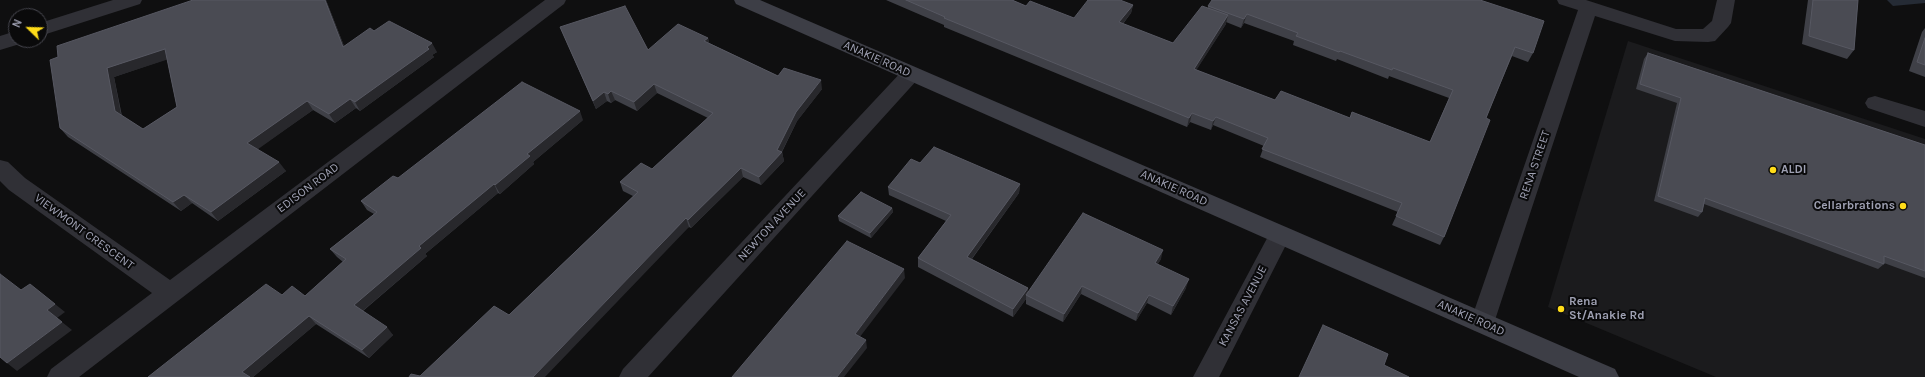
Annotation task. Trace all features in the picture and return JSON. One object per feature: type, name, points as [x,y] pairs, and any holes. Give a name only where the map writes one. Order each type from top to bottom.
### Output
[{"type":"main road","name":"ANAKIE ROAD","points":[[743,0],[1606,377]]},
{"type":"street","points":[[48,27],[133,0]]},
{"type":"street","name":"EDISON ROAD","points":[[60,377],[557,0]]},
{"type":"street","points":[[1566,0],[1674,35],[1708,36],[1722,23],[1726,0]]},
{"type":"street","name":"RENA STREET","points":[[1482,323],[1589,7]]},
{"type":"street","name":"NEWTON AVENUE","points":[[632,377],[911,74]]},
{"type":"street","points":[[1875,103],[1925,119]]},
{"type":"street","name":"VIEWMONT CRESCENT","points":[[0,168],[17,184],[170,293]]},
{"type":"street","name":"KANSAS AVENUE","points":[[1206,377],[1280,235]]},
{"type":"shaded area","points":[[1887,0],[1925,0],[1925,3],[1893,6]]},
{"type":"shaded area","points":[[1628,41],[1925,139],[1925,377],[1716,377],[1548,307]]},
{"type":"building","points":[[193,0],[325,0],[343,47],[370,28],[374,31],[389,21],[432,43],[427,47],[429,49],[355,102],[350,99],[329,114],[307,101],[247,143],[279,162],[211,212],[184,195],[173,202],[60,128],[50,60],[58,57],[57,46]],"holes":[[[165,49],[177,107],[143,129],[115,111],[107,68]]]},
{"type":"building","points":[[906,0],[1012,0],[1026,6],[1030,1],[1074,18],[1088,0],[1120,0],[1133,5],[1119,22],[1173,43],[1202,6],[1228,15],[1194,69],[1275,100],[1281,91],[1350,118],[1352,112],[1430,142],[1453,90],[1393,68],[1392,70],[1340,51],[1339,52],[1296,36],[1298,33],[1247,14],[1244,19],[1208,6],[1212,0],[1480,0],[1544,21],[1533,53],[1515,47],[1486,118],[1490,120],[1444,237],[1396,216],[1402,203],[1262,149],[1268,138],[1216,117],[1213,121],[1192,113],[1189,118],[944,18],[945,17]]},
{"type":"building","points":[[1813,0],[1858,0],[1854,50],[1809,36]]},
{"type":"building","points":[[625,6],[648,50],[678,24],[708,38],[704,41],[778,76],[784,68],[821,80],[796,112],[777,150],[782,152],[759,177],[741,168],[688,220],[686,218],[533,377],[409,377],[411,374],[420,376],[494,306],[509,315],[638,192],[620,182],[641,163],[652,169],[713,113],[654,84],[634,102],[611,91],[608,94],[604,92],[593,101],[560,27]]},
{"type":"building","points":[[1925,38],[1925,65],[1917,62]]},
{"type":"building","name":"ALDI","points":[[1648,53],[1925,145],[1925,271],[1884,256],[1884,264],[1705,198],[1702,212],[1658,196],[1681,98],[1640,84]]},
{"type":"building","points":[[522,82],[580,111],[527,154],[530,156],[419,246],[421,248],[354,305],[387,327],[362,350],[309,316],[242,372],[250,377],[148,377],[266,284],[282,295],[292,286],[305,296],[346,259],[330,249],[377,212],[361,201],[393,176],[398,178]]},
{"type":"building","points":[[934,147],[1020,184],[967,257],[1028,288],[1013,309],[918,258],[951,215],[888,187],[911,159],[920,163]]},
{"type":"building","points":[[861,192],[892,208],[870,233],[838,216]]},
{"type":"building","points":[[1083,213],[1163,250],[1155,263],[1189,279],[1173,306],[1149,295],[1138,313],[1082,286],[1064,314],[1026,295]]},
{"type":"building","points":[[847,241],[904,269],[855,334],[866,340],[837,377],[732,377]]},
{"type":"building","points":[[0,274],[21,290],[30,284],[55,304],[47,310],[62,322],[7,363],[0,357]]},
{"type":"building","points":[[1323,325],[1388,354],[1384,365],[1409,377],[1299,377]]},
{"type":"place","name":"ALDI","points":[[1773,170]]},
{"type":"place","name":"Cellarbrations","points":[[1903,206]]},
{"type":"place","name":"Rena St/Anakie Rd","points":[[1561,309]]}]
